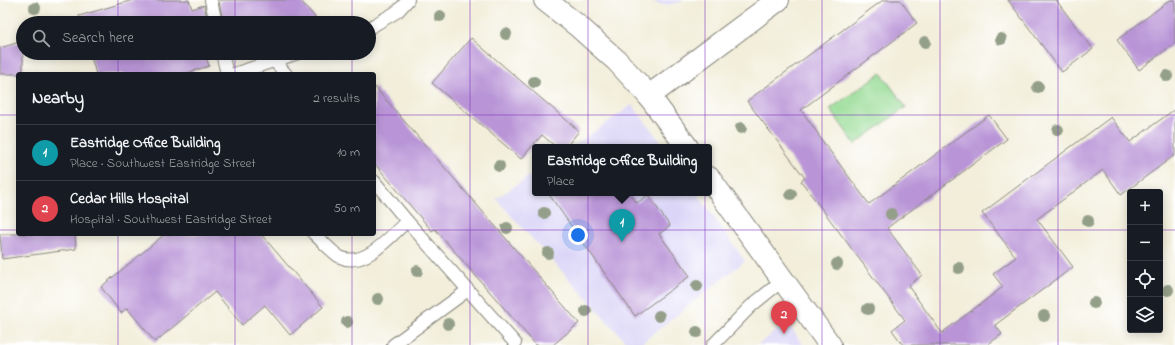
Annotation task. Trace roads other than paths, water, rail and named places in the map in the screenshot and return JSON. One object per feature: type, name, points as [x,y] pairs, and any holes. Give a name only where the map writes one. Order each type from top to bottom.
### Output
[{"type":"street","points":[[545,0],[578,26],[616,61],[648,96],[685,144]]},
{"type":"street","points":[[648,96],[778,0]]},
{"type":"street","points":[[712,182],[830,345]]},
{"type":"lane","points":[[211,0],[214,16]]},
{"type":"lane","points":[[376,24],[398,11],[408,0]]},
{"type":"lane","points":[[224,60],[227,72]]},
{"type":"lane","points":[[240,72],[277,60]]},
{"type":"lane","points":[[274,61],[284,72]]},
{"type":"lane","points":[[376,183],[407,221],[515,343]]},
{"type":"lane","points":[[316,236],[339,257],[350,260],[362,258],[373,253],[407,221]]},
{"type":"lane","points":[[712,345],[752,306],[783,280]]},
{"type":"lane","points":[[393,345],[468,290]]},
{"type":"place","name":"Eastridge Office Building","points":[[622,242]]},
{"type":"place","name":"Cedar Hills Hospital","points":[[784,334]]}]
